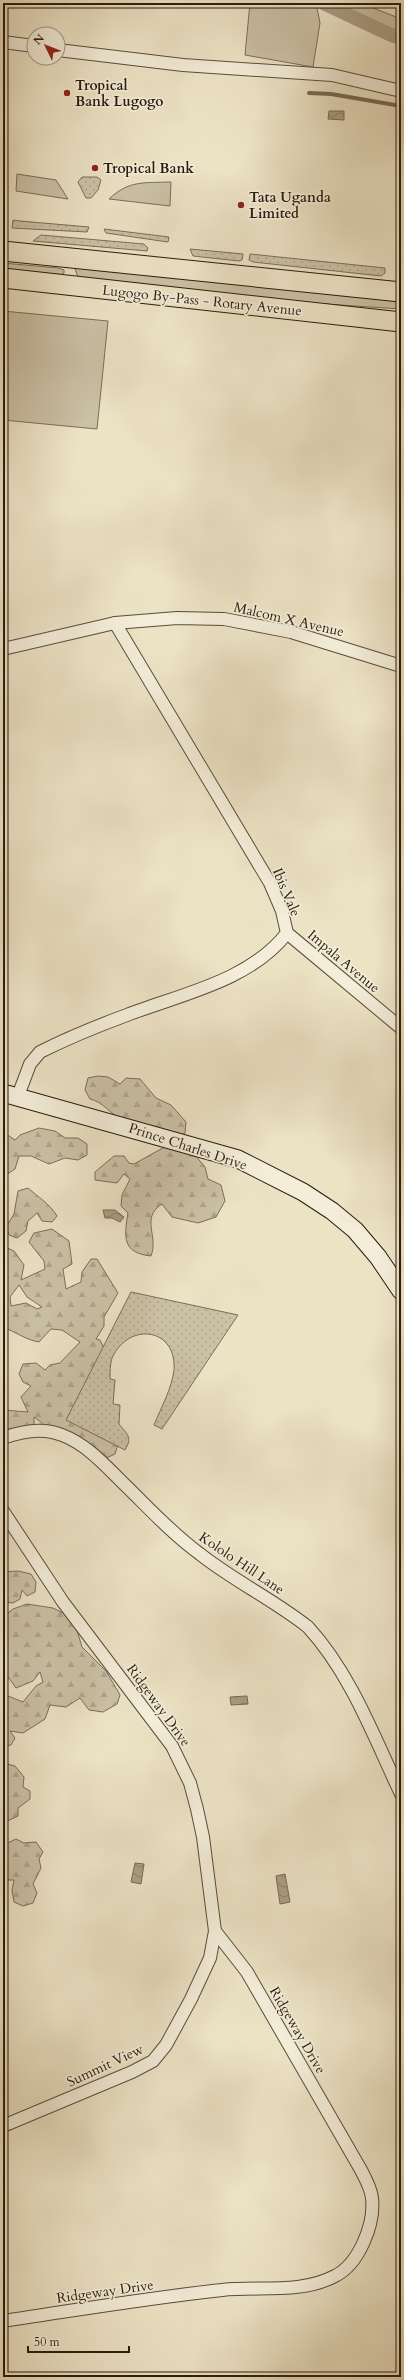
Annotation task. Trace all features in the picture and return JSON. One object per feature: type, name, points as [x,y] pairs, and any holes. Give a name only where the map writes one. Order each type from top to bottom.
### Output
[{"type":"main road","name":"Lugogo By-Pass - Rotary Avenue","points":[[3,251],[401,292]]},
{"type":"main road","points":[[68,258],[72,265],[73,272],[68,285]]},
{"type":"main road","name":"Lugogo By-Pass - Rotary Avenue","points":[[3,278],[401,322]]},
{"type":"street","points":[[3,42],[26,45]]},
{"type":"street","points":[[66,51],[183,65],[332,75],[401,91]]},
{"type":"street","name":"Malcom X Avenue","points":[[3,649],[115,623],[177,618],[224,619],[291,632],[401,666]]},
{"type":"street","name":"Ibis Vale","points":[[11,1094],[30,1064],[40,1052],[126,1015],[224,979],[255,962],[275,948],[287,933],[282,911],[270,883],[115,623]]},
{"type":"street","name":"Impala Avenue","points":[[287,933],[401,1028]]},
{"type":"street","name":"Prince Charles Drive","points":[[11,1094],[238,1159],[303,1192],[332,1211],[355,1230],[378,1257],[401,1291]]},
{"type":"street","name":"Kololo Hill Lane","points":[[3,1438],[20,1432],[33,1431],[62,1435],[74,1440],[102,1462],[173,1532],[200,1554],[308,1627],[321,1641],[340,1670],[401,1794]]},
{"type":"street","name":"Ridgeway Drive","points":[[3,1512],[46,1578],[172,1746],[181,1762],[190,1783],[203,1837],[215,1932],[247,1972],[361,2170],[372,2197],[372,2210],[361,2246],[348,2266],[336,2276],[320,2283],[303,2286],[223,2290],[3,2321]]},
{"type":"street","name":"Summit View","points":[[3,2126],[132,2072],[154,2061],[166,2045],[191,1999],[210,1958],[215,1932]]},
{"type":"green space","points":[[250,3],[316,3],[320,23],[313,67],[245,55]]},
{"type":"green space","points":[[328,3],[361,3],[401,19],[401,40],[355,22]]},
{"type":"green space","points":[[17,174],[56,180],[68,199],[16,191]]},
{"type":"green space","points":[[82,177],[97,177],[101,180],[98,190],[91,198],[86,198],[78,182]]},
{"type":"green space","points":[[171,182],[170,206],[109,199],[123,188],[137,184]]},
{"type":"green space","points":[[13,220],[89,227],[87,232],[12,228]]},
{"type":"green space","points":[[104,229],[169,237],[168,242],[106,233]]},
{"type":"green space","points":[[41,235],[144,244],[148,248],[147,251],[33,241]]},
{"type":"green space","points":[[190,249],[243,254],[242,260],[239,261],[193,256]]},
{"type":"green space","points":[[250,254],[385,268],[385,273],[381,276],[253,262],[249,260]]},
{"type":"green space","points":[[3,263],[58,268],[64,270],[64,273],[61,275],[3,270]]},
{"type":"green space","points":[[74,266],[401,299],[401,309],[294,302],[78,277]]},
{"type":"green space","points":[[3,311],[108,321],[97,429],[3,420]]},
{"type":"green space","points":[[98,1076],[108,1077],[120,1084],[126,1078],[140,1079],[156,1098],[171,1105],[186,1122],[185,1133],[165,1143],[126,1123],[103,1105],[90,1099],[85,1090],[88,1078]]},
{"type":"green space","points":[[39,1128],[55,1131],[65,1138],[78,1138],[87,1144],[87,1155],[78,1160],[65,1158],[49,1164],[31,1156],[19,1156],[15,1169],[3,1177],[3,1132],[15,1140],[20,1135]]},
{"type":"green space","points":[[170,1144],[189,1148],[205,1167],[208,1179],[221,1185],[225,1201],[216,1217],[198,1223],[172,1217],[162,1204],[152,1215],[151,1228],[153,1249],[151,1256],[135,1251],[127,1242],[126,1229],[128,1213],[121,1206],[122,1195],[130,1179],[124,1174],[117,1183],[95,1180],[95,1172],[114,1156],[124,1156],[129,1163],[134,1164]]},
{"type":"green space","points":[[28,1188],[47,1204],[57,1216],[52,1222],[42,1221],[37,1213],[28,1221],[26,1231],[17,1238],[9,1235],[6,1227],[14,1214],[18,1191]]},
{"type":"green space","points":[[52,1229],[69,1241],[72,1264],[63,1269],[66,1289],[81,1282],[82,1272],[91,1259],[97,1259],[118,1293],[104,1317],[104,1326],[96,1339],[100,1340],[106,1353],[96,1375],[120,1438],[115,1454],[95,1463],[87,1454],[82,1438],[65,1443],[57,1438],[34,1417],[34,1425],[3,1430],[3,1410],[28,1412],[21,1397],[31,1386],[23,1382],[19,1374],[23,1364],[36,1363],[45,1370],[50,1365],[60,1363],[80,1342],[62,1330],[51,1329],[39,1342],[26,1338],[5,1328],[3,1318],[3,1246],[14,1251],[24,1265],[21,1280],[45,1269],[44,1261],[29,1242],[34,1233]],"holes":[[[19,1285],[27,1297],[42,1307],[37,1309],[26,1303],[11,1306],[10,1297]]]},
{"type":"green space","points":[[131,1292],[238,1315],[162,1429],[154,1425],[169,1391],[173,1377],[173,1356],[168,1345],[160,1338],[150,1334],[140,1334],[129,1338],[120,1346],[112,1358],[110,1366],[110,1379],[115,1380],[113,1404],[120,1405],[119,1424],[127,1433],[129,1439],[125,1450],[66,1420]]},
{"type":"green space","points":[[18,1571],[31,1574],[36,1582],[35,1592],[27,1596],[22,1590],[20,1599],[13,1603],[4,1602],[3,1572]]},
{"type":"green space","points":[[27,1604],[53,1608],[67,1615],[76,1627],[82,1647],[106,1671],[120,1695],[117,1704],[103,1712],[89,1710],[80,1698],[66,1707],[50,1705],[45,1719],[23,1733],[10,1731],[15,1738],[11,1745],[3,1746],[3,1694],[23,1702],[36,1686],[43,1682],[40,1672],[33,1681],[16,1688],[3,1670],[3,1617],[13,1609]]},
{"type":"green space","points":[[3,1763],[15,1766],[24,1777],[23,1787],[30,1791],[30,1799],[18,1808],[18,1816],[3,1823]]},
{"type":"green space","points":[[16,1839],[24,1843],[36,1842],[43,1852],[39,1859],[41,1868],[33,1884],[37,1893],[33,1903],[23,1906],[14,1902],[12,1890],[14,1880],[3,1880],[3,1864],[5,1861],[3,1845]]},
{"type":"water","points":[[329,111],[344,111],[344,120],[328,119]]},
{"type":"water","points":[[103,1210],[115,1210],[124,1217],[120,1222],[112,1218],[105,1218]]},
{"type":"water","points":[[247,1696],[248,1704],[231,1705],[230,1697]]},
{"type":"water","points":[[135,1863],[144,1864],[141,1884],[131,1882]]},
{"type":"water","points":[[285,1874],[290,1902],[280,1904],[276,1876]]},
{"type":"waterway","points":[[323,3],[391,35],[401,38]]},
{"type":"waterway","points":[[309,93],[331,94],[401,106]]},
{"type":"place","name":"Tropical Bank Lugogo","points":[[67,93]]},
{"type":"place","name":"Tropical Bank","points":[[95,168]]},
{"type":"place","name":"Tata Uganda Limited","points":[[241,205]]}]
